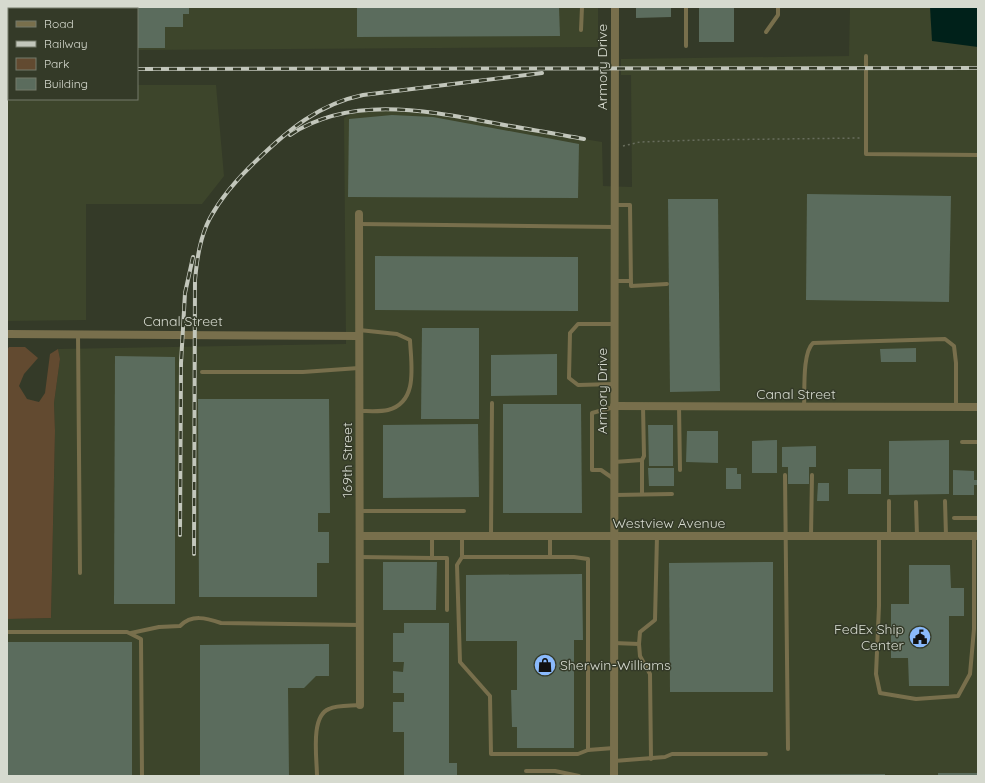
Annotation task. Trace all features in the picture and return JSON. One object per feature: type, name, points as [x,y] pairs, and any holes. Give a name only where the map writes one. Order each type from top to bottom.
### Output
[{"type":"street","name":"Armory Drive","points":[[614,776],[615,7]]},
{"type":"street","name":"169th Street","points":[[359,214],[360,705]]},
{"type":"street","name":"Canal Street","points":[[7,334],[359,333]]},
{"type":"street","name":"Canal Street","points":[[614,406],[978,407]]},
{"type":"street","name":"Westview Avenue","points":[[360,536],[976,536]]},
{"type":"lane","points":[[581,30],[582,7]]},
{"type":"lane","points":[[686,7],[686,46]]},
{"type":"lane","points":[[766,32],[778,15],[778,7]]},
{"type":"lane","points":[[866,56],[866,154],[978,155]]},
{"type":"lane","points":[[615,205],[630,205],[631,286],[667,284]]},
{"type":"lane","points":[[359,224],[615,228]]},
{"type":"lane","points":[[615,281],[630,280]]},
{"type":"lane","points":[[615,324],[578,324],[570,333],[569,378],[578,385],[615,384]]},
{"type":"lane","points":[[359,333],[398,334],[410,340],[412,377],[409,395],[401,404],[388,410],[360,411]]},
{"type":"lane","points":[[78,334],[80,573]]},
{"type":"lane","points":[[804,407],[806,363],[809,348],[813,343],[945,339],[954,346],[956,363],[956,407]]},
{"type":"lane","points":[[202,372],[303,372],[360,368]]},
{"type":"lane","points":[[491,536],[492,403]]},
{"type":"lane","points":[[614,406],[592,413],[592,470],[601,470],[614,479]]},
{"type":"lane","points":[[642,494],[642,460],[644,456],[643,406]]},
{"type":"lane","points":[[679,406],[680,470]]},
{"type":"lane","points":[[962,442],[978,442]]},
{"type":"lane","points":[[614,462],[642,460]]},
{"type":"lane","points":[[785,475],[788,749]]},
{"type":"lane","points":[[811,536],[812,475]]},
{"type":"lane","points":[[614,495],[672,494]]},
{"type":"lane","points":[[889,501],[889,536]]},
{"type":"lane","points":[[945,501],[946,536]]},
{"type":"lane","points":[[916,502],[917,536]]},
{"type":"lane","points":[[360,511],[464,511]]},
{"type":"lane","points":[[954,518],[978,518]]},
{"type":"lane","points":[[432,536],[432,558]]},
{"type":"lane","points":[[462,536],[462,557],[457,565],[460,662],[490,696],[492,754],[578,754],[588,750],[614,748]]},
{"type":"lane","points":[[550,536],[550,558]]},
{"type":"lane","points":[[651,759],[650,674],[640,656],[639,644],[640,632],[655,620],[658,536]]},
{"type":"lane","points":[[879,536],[879,598],[876,674],[880,693],[916,699],[958,696],[970,674],[974,629],[976,536]]},
{"type":"lane","points":[[462,557],[588,559],[588,750]]},
{"type":"lane","points":[[360,558],[447,558],[447,610]]},
{"type":"lane","points":[[131,634],[159,627],[180,626],[186,620],[204,617],[221,623],[360,625]]},
{"type":"lane","points":[[7,632],[127,632],[141,639],[142,776]]},
{"type":"lane","points":[[614,643],[639,644]]},
{"type":"lane","points":[[317,776],[316,726],[320,716],[329,709],[360,705]]},
{"type":"lane","points":[[614,761],[651,759],[665,757],[672,754],[766,754]]},
{"type":"lane","points":[[526,771],[555,771],[579,776]]},
{"type":"path","points":[[615,147],[655,141],[866,138]]},
{"type":"shaded area","points":[[7,7],[598,7],[598,47],[138,50],[138,8],[8,8],[7,52]]},
{"type":"shaded area","points":[[850,7],[978,7],[978,776],[7,776],[7,619],[51,618],[55,431],[54,403],[60,359],[58,349],[346,344],[344,118],[356,111],[377,109],[415,111],[602,142],[603,186],[632,187],[631,75],[621,75],[621,59],[849,56]]},
{"type":"shaded area","points":[[138,85],[216,85],[224,176],[202,204],[86,204],[86,320],[7,321],[7,86],[8,100],[138,100]]},
{"type":"green space","points":[[9,347],[25,347],[38,358],[24,374],[19,386],[27,399],[39,402],[45,393],[50,354],[58,349],[60,359],[54,403],[55,431],[51,618],[7,619],[7,350]]},
{"type":"water","points":[[930,7],[978,7],[978,47],[932,41]]},
{"type":"building","points":[[7,7],[189,7],[189,14],[183,14],[183,27],[165,27],[165,48],[138,48],[138,8],[8,8],[7,49]]},
{"type":"building","points":[[357,7],[559,7],[560,36],[357,37]]},
{"type":"building","points":[[636,7],[671,7],[671,17],[636,18]]},
{"type":"building","points":[[699,7],[734,7],[734,42],[699,42]]},
{"type":"building","points":[[392,115],[433,117],[579,144],[578,198],[348,197],[349,119]]},
{"type":"building","points":[[807,194],[951,196],[949,302],[806,300]]},
{"type":"building","points":[[668,199],[718,199],[720,391],[670,392]]},
{"type":"building","points":[[375,256],[578,257],[578,311],[375,310]]},
{"type":"building","points":[[422,328],[479,328],[479,419],[421,419]]},
{"type":"building","points":[[916,348],[916,362],[881,362],[880,349]]},
{"type":"building","points":[[557,354],[557,395],[491,396],[491,355]]},
{"type":"building","points":[[115,356],[175,357],[175,604],[114,604]]},
{"type":"building","points":[[198,399],[329,399],[330,513],[318,513],[318,532],[329,532],[329,563],[317,563],[317,597],[199,597]]},
{"type":"building","points":[[503,404],[581,404],[582,513],[503,513]]},
{"type":"building","points":[[478,424],[479,497],[383,498],[383,425]]},
{"type":"building","points":[[648,425],[673,425],[673,466],[649,466]]},
{"type":"building","points":[[687,431],[718,431],[718,463],[686,462]]},
{"type":"building","points":[[777,440],[777,473],[752,473],[752,441]]},
{"type":"building","points":[[949,440],[949,494],[889,495],[889,441]]},
{"type":"building","points":[[816,446],[816,467],[809,467],[809,484],[788,484],[788,467],[782,467],[782,447]]},
{"type":"building","points":[[648,468],[674,468],[674,486],[649,486]]},
{"type":"building","points":[[726,468],[737,468],[737,474],[741,474],[741,489],[726,489]]},
{"type":"building","points":[[848,469],[881,469],[881,494],[848,494]]},
{"type":"building","points":[[953,470],[974,471],[974,480],[978,480],[978,485],[974,485],[974,495],[953,495]]},
{"type":"building","points":[[818,483],[829,483],[829,501],[817,501]]},
{"type":"building","points":[[383,562],[437,562],[436,610],[383,610]]},
{"type":"building","points":[[773,562],[773,692],[670,692],[669,563]]},
{"type":"building","name":"FedEx Ship Center","points":[[909,565],[950,565],[951,588],[964,588],[964,616],[949,616],[949,686],[909,686],[908,658],[891,658],[891,604],[909,604]]},
{"type":"building","name":"Sherwin-Williams","points":[[582,574],[583,640],[574,640],[574,748],[517,748],[517,727],[512,727],[511,690],[517,690],[517,641],[466,641],[466,575]]},
{"type":"building","points":[[404,623],[449,623],[449,763],[457,763],[457,776],[404,776],[404,732],[393,732],[393,702],[404,702],[404,693],[393,693],[393,671],[403,672],[404,662],[393,662],[393,633],[404,633]]},
{"type":"building","points":[[7,642],[132,642],[132,776],[7,776]]},
{"type":"building","points":[[329,644],[329,676],[316,676],[304,688],[288,688],[289,776],[200,776],[200,645]]},
{"type":"building","points":[[938,773],[978,773],[978,776],[938,776]]},
{"type":"building","points":[[885,774],[885,776],[707,776],[707,775]]},
{"type":"railway","points":[[138,69],[978,68]]},
{"type":"railway","points":[[194,554],[195,280],[201,240],[210,218],[225,195],[249,167],[292,129],[318,112],[347,99],[363,95],[542,73]]},
{"type":"railway","points":[[290,135],[313,123],[337,115],[387,109],[438,113],[584,139]]},
{"type":"railway","points":[[180,535],[181,363],[185,293],[193,257]]},
{"type":"place","name":"FedEx Ship Center","points":[[920,637]]},
{"type":"place","name":"Sherwin-Williams","points":[[545,665]]}]
